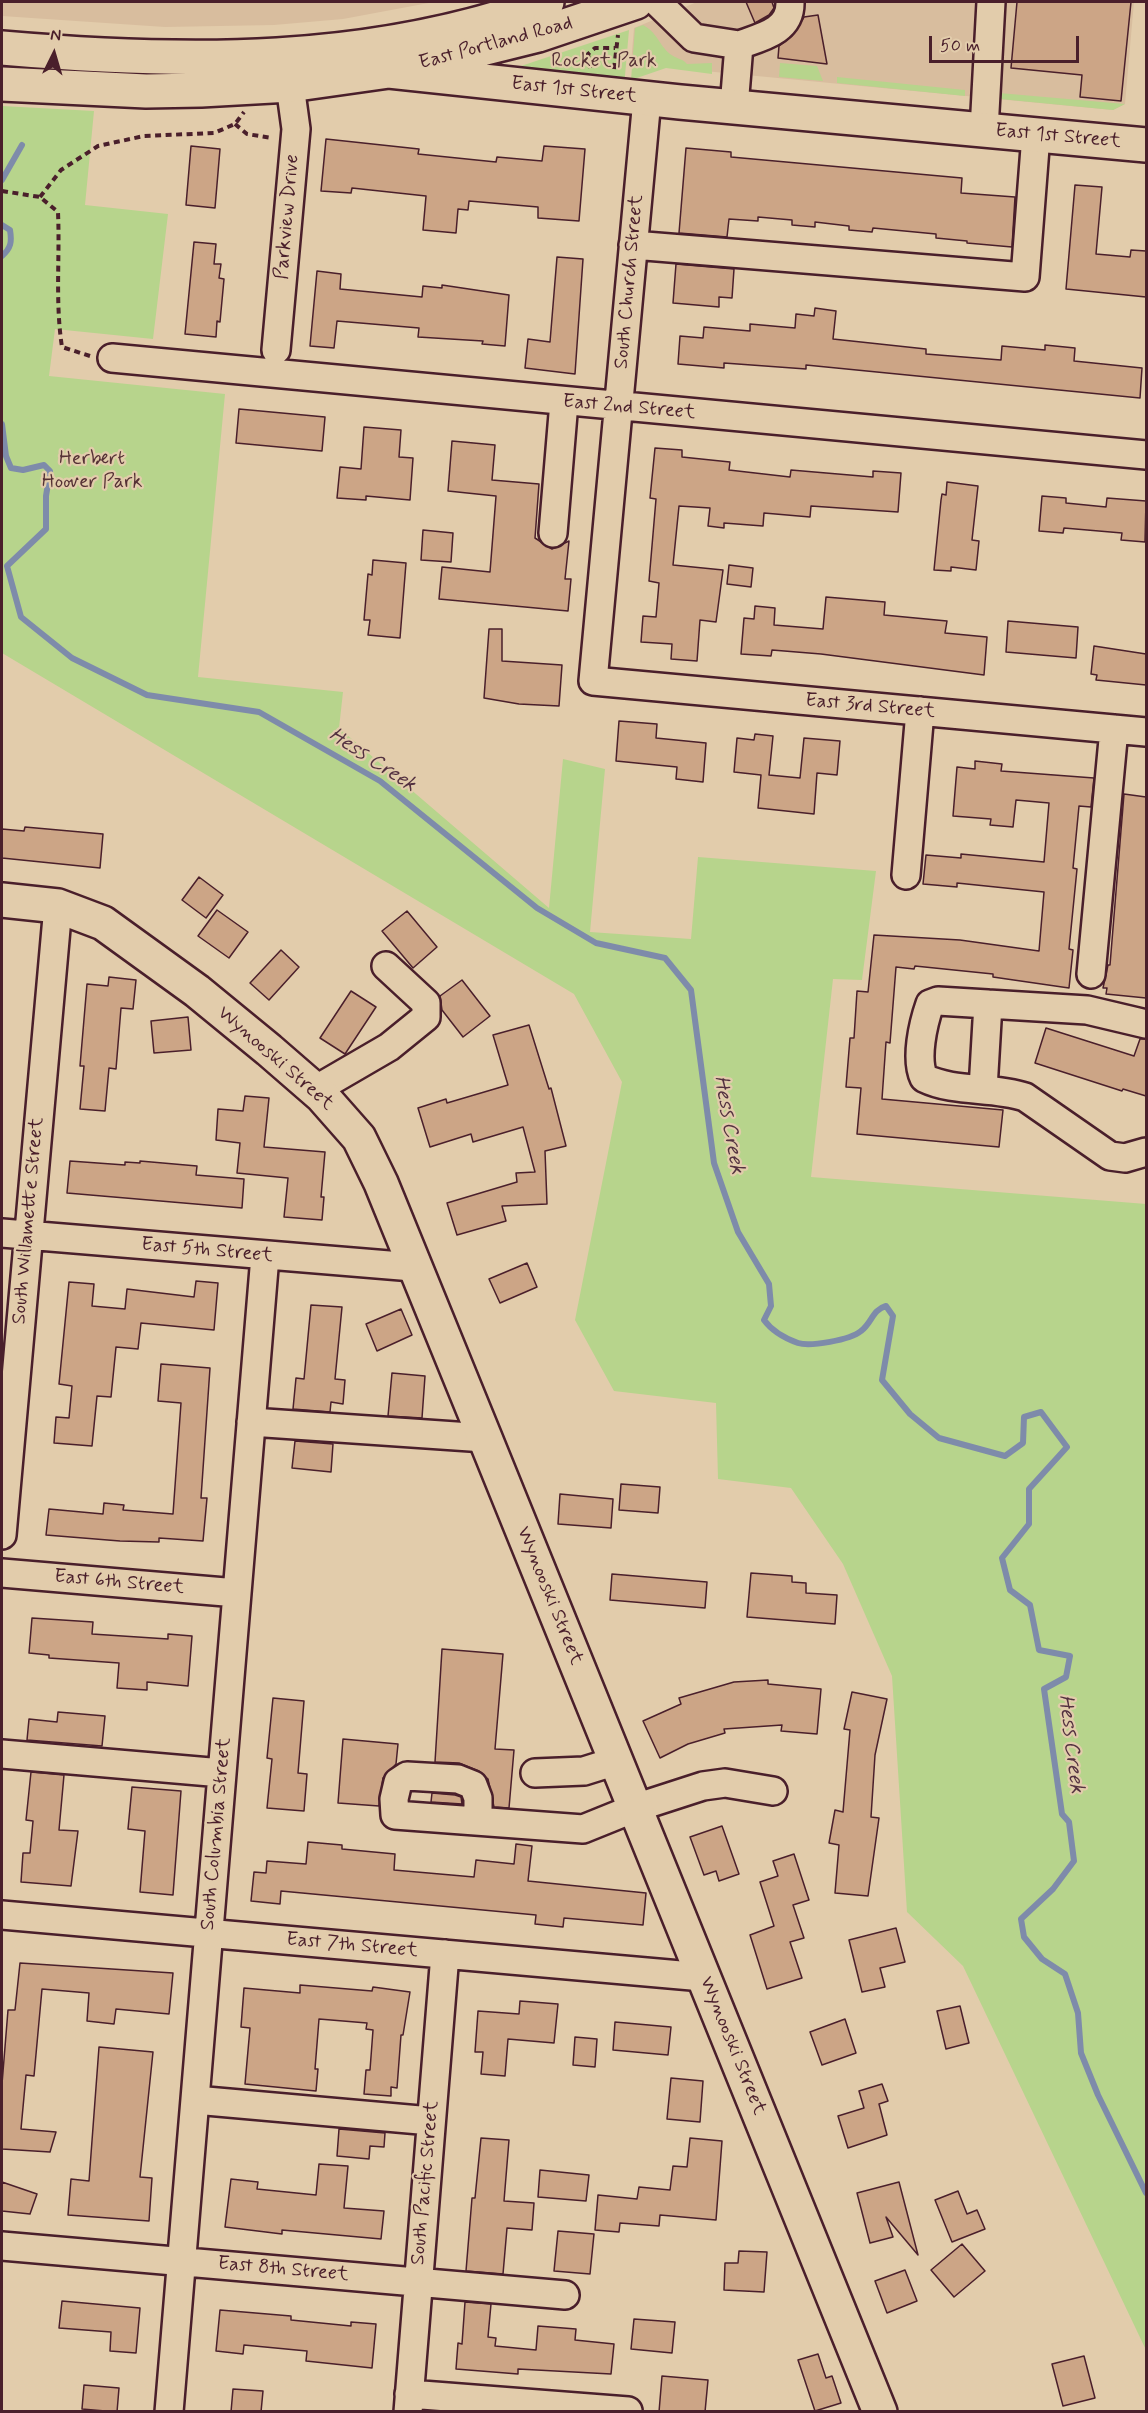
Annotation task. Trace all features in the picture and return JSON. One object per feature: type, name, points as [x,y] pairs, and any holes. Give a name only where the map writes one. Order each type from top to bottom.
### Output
[{"type":"main road","name":"East Portland Road","points":[[2,48],[88,56],[196,59],[299,55],[364,48],[404,40],[473,24],[547,2]]},
{"type":"main road","name":"East Portland Road","points":[[388,71],[538,35],[636,2]]},
{"type":"main road","name":"East 1st Street","points":[[2,84],[146,91],[290,85],[388,71],[647,99],[1146,145]]},
{"type":"main road","name":"Wynooski Street","points":[[2,900],[58,906],[103,923],[197,991],[315,1090],[359,1137],[381,1183],[413,1267],[485,1438],[879,2412]]},
{"type":"street","points":[[657,2],[694,38],[739,45],[776,32],[790,11],[790,2]]},
{"type":"street","points":[[984,130],[991,2]]},
{"type":"street","points":[[734,107],[739,45]]},
{"type":"street","name":"Parkview Drive","points":[[276,350],[296,129],[290,85]]},
{"type":"street","name":"South Church Street","points":[[593,681],[647,99]]},
{"type":"street","points":[[633,245],[1025,277],[1036,135]]},
{"type":"street","name":"East 2nd Street","points":[[112,358],[1146,455]]},
{"type":"street","points":[[553,533],[564,402]]},
{"type":"street","name":"East 3rd Street","points":[[593,681],[1146,732]]},
{"type":"street","points":[[906,875],[920,711]]},
{"type":"street","points":[[1091,974],[1114,729]]},
{"type":"street","name":"South Willamette Street","points":[[2,1535],[14,1234],[58,906]]},
{"type":"street","points":[[315,1090],[388,1047],[426,1017],[426,1003],[386,966]]},
{"type":"street","points":[[1146,1024],[1087,1010],[938,1001],[930,1004],[925,1019],[921,1070],[924,1078],[942,1085],[1008,1091],[1025,1097],[1110,1156],[1125,1158],[1146,1152]]},
{"type":"street","points":[[983,1089],[988,1004]]},
{"type":"street","name":"East 5th Street","points":[[14,1234],[413,1267]]},
{"type":"street","name":"South Columbia Street","points":[[169,2412],[265,1256]]},
{"type":"street","points":[[251,1422],[485,1438]]},
{"type":"street","name":"East 6th Street","points":[[2,1573],[237,1593]]},
{"type":"street","points":[[2,1754],[222,1773]]},
{"type":"street","points":[[535,1773],[584,1771],[616,1761]]},
{"type":"street","points":[[478,1821],[583,1829],[635,1808],[703,1786],[725,1783],[773,1791]]},
{"type":"street","name":"East 7th Street","points":[[2,1915],[704,1977]]},
{"type":"street","name":"South Pacific Street","points":[[409,2403],[445,1954]]},
{"type":"street","points":[[195,2100],[431,2121]]},
{"type":"street","name":"East 8th Street","points":[[2,2246],[566,2295]]},
{"type":"street","points":[[409,2403],[628,2411]]},
{"type":"path","points":[[613,75],[615,48],[620,30]]},
{"type":"path","points":[[597,74],[588,66],[588,54],[595,48],[615,48]]},
{"type":"path","points":[[40,197],[61,170],[98,146],[144,136],[214,133],[235,124],[247,109]]},
{"type":"path","points":[[235,124],[247,134],[278,139]]},
{"type":"path","points":[[2,191],[40,197],[58,212],[60,263],[57,310],[62,347],[82,356],[112,358]]},
{"type":"shaded area","points":[[2,2],[434,2],[343,19],[274,25],[165,27],[2,16]]},
{"type":"shaded area","points":[[697,2],[1134,2],[1125,104],[1113,110],[631,64],[634,28]]},
{"type":"green space","points":[[643,25],[652,31],[663,47],[674,57],[687,64],[712,63],[712,74],[666,68],[631,80],[635,28]]},
{"type":"green space","name":"Rocket Park","points":[[629,30],[624,87],[515,68]]},
{"type":"green space","points":[[780,63],[817,66],[823,81],[779,77]]},
{"type":"green space","points":[[837,77],[965,90],[965,96],[837,83]]},
{"type":"green space","points":[[999,93],[1125,104],[1113,110],[1000,99]]},
{"type":"green space","name":"Herbert Hoover Park","points":[[2,106],[94,111],[85,205],[168,214],[153,339],[55,329],[49,376],[225,394],[198,677],[343,692],[339,728],[549,908],[563,759],[605,769],[590,932],[691,939],[698,857],[876,871],[862,980],[833,979],[811,1177],[1146,1204],[1146,2350],[963,1966],[907,1912],[892,1676],[843,1564],[791,1488],[718,1479],[716,1403],[614,1391],[575,1320],[622,1082],[574,994],[2,653]]},
{"type":"building","points":[[746,2],[772,2],[774,8],[769,15],[755,23]]},
{"type":"building","points":[[1017,2],[1131,2],[1121,101],[1080,97],[1082,75],[1011,68]]},
{"type":"building","points":[[818,15],[827,64],[778,58],[779,46],[792,36],[804,17]]},
{"type":"building","points":[[326,139],[419,149],[418,154],[496,162],[497,157],[542,161],[544,146],[585,149],[579,221],[538,218],[538,207],[469,201],[468,210],[458,209],[456,233],[423,230],[426,196],[352,188],[351,193],[321,191]]},
{"type":"building","points":[[191,146],[220,149],[215,208],[186,205]]},
{"type":"building","points":[[686,148],[731,152],[731,157],[962,178],[961,193],[1015,197],[1012,247],[936,238],[936,234],[873,228],[872,232],[849,230],[849,226],[815,222],[815,227],[792,225],[792,220],[758,217],[758,221],[729,219],[727,237],[679,233]]},
{"type":"building","points":[[1075,185],[1102,187],[1096,254],[1130,257],[1131,250],[1146,251],[1146,297],[1066,289]]},
{"type":"building","points":[[194,242],[216,244],[214,264],[221,264],[219,278],[224,279],[220,322],[217,321],[216,337],[185,334]]},
{"type":"building","points":[[557,257],[583,259],[575,374],[525,368],[528,339],[550,342]]},
{"type":"building","points":[[676,264],[734,269],[732,298],[719,297],[719,307],[673,303]]},
{"type":"building","points":[[317,271],[341,274],[340,289],[422,297],[423,286],[442,288],[442,285],[509,295],[505,346],[482,344],[483,341],[418,337],[419,328],[337,321],[334,348],[310,346]]},
{"type":"building","points":[[815,308],[836,311],[833,339],[926,349],[926,354],[1001,360],[1002,346],[1045,350],[1045,345],[1075,348],[1074,361],[1142,368],[1140,398],[806,365],[806,369],[724,363],[724,368],[678,364],[680,336],[703,338],[704,327],[750,331],[750,324],[795,328],[796,314],[814,316]]},
{"type":"building","points":[[239,409],[325,417],[322,451],[236,443]]},
{"type":"building","points":[[364,427],[401,430],[399,457],[413,458],[410,500],[366,496],[366,500],[337,498],[340,467],[361,469]]},
{"type":"building","points":[[452,441],[495,445],[492,480],[539,484],[535,538],[552,549],[569,541],[565,579],[571,579],[568,611],[439,599],[442,567],[490,572],[496,496],[448,491]]},
{"type":"building","points":[[655,448],[682,450],[682,457],[730,462],[729,470],[790,477],[791,470],[873,477],[873,471],[901,473],[898,512],[811,506],[810,517],[764,513],[763,526],[724,523],[724,528],[708,526],[710,508],[679,506],[673,565],[723,570],[716,622],[700,620],[697,661],[671,659],[672,644],[641,642],[643,616],[656,617],[659,583],[649,581],[656,499],[650,498]]},
{"type":"building","points":[[947,482],[978,486],[972,540],[979,541],[976,570],[951,567],[951,571],[934,570],[941,500],[942,494],[946,495]]},
{"type":"building","points":[[1042,496],[1066,498],[1066,503],[1106,507],[1107,498],[1146,501],[1145,542],[1121,540],[1122,533],[1064,528],[1063,533],[1039,531]]},
{"type":"building","points":[[423,530],[453,533],[451,562],[421,560]]},
{"type":"building","points":[[373,560],[406,563],[400,638],[368,635],[370,620],[364,620],[368,574],[372,575]]},
{"type":"building","points":[[729,565],[753,568],[751,587],[727,584]]},
{"type":"building","points":[[826,597],[885,602],[884,615],[947,621],[945,633],[987,637],[984,675],[821,654],[772,650],[771,656],[741,654],[744,618],[754,619],[755,606],[775,608],[774,625],[823,629]]},
{"type":"building","points":[[1008,621],[1078,627],[1076,658],[1006,652]]},
{"type":"building","points":[[489,629],[502,629],[502,661],[562,665],[559,706],[519,704],[484,698]]},
{"type":"building","points":[[1094,646],[1146,654],[1146,685],[1096,680],[1097,675],[1091,674]]},
{"type":"building","points":[[619,721],[657,724],[656,738],[706,743],[703,782],[676,779],[677,767],[616,761]]},
{"type":"building","points":[[755,734],[773,736],[769,775],[800,778],[804,738],[840,741],[837,775],[817,773],[814,814],[758,808],[761,775],[734,772],[737,738],[754,740]]},
{"type":"building","points":[[975,761],[1002,764],[1001,771],[1094,778],[1091,807],[1079,806],[1073,868],[1077,869],[1069,949],[1073,950],[1069,988],[993,977],[993,974],[915,966],[914,969],[896,967],[890,1043],[886,1042],[882,1099],[1003,1110],[999,1147],[857,1134],[861,1088],[846,1087],[850,1038],[854,1038],[857,991],[868,992],[874,935],[960,940],[1039,951],[1044,892],[957,883],[957,887],[923,884],[926,855],[961,858],[961,854],[1044,862],[1049,803],[1016,800],[1013,827],[990,825],[991,819],[953,816],[957,767],[975,769]]},
{"type":"building","points":[[1124,794],[1146,797],[1146,998],[1106,994],[1107,988],[1103,988],[1108,965],[1110,965]]},
{"type":"building","points":[[25,827],[103,834],[100,868],[2,858],[2,829],[24,831]]},
{"type":"building","points":[[199,877],[223,895],[206,918],[182,900]]},
{"type":"building","points":[[217,910],[248,932],[229,958],[198,936]]},
{"type":"building","points":[[407,911],[437,947],[413,968],[382,931]]},
{"type":"building","points":[[281,950],[299,967],[269,1000],[250,983]]},
{"type":"building","points":[[109,977],[136,980],[133,1009],[121,1008],[116,1069],[109,1068],[105,1111],[80,1109],[84,1066],[80,1066],[87,984],[108,986]]},
{"type":"building","points":[[462,980],[490,1016],[463,1037],[442,1010],[440,996]]},
{"type":"building","points":[[351,991],[376,1007],[345,1054],[320,1038]]},
{"type":"building","points":[[188,1017],[191,1050],[154,1053],[151,1021]]},
{"type":"building","points":[[529,1025],[549,1089],[551,1088],[566,1146],[545,1151],[547,1204],[502,1206],[506,1221],[457,1235],[447,1203],[517,1182],[516,1173],[535,1172],[523,1127],[473,1142],[471,1134],[430,1147],[418,1108],[446,1099],[447,1103],[508,1085],[493,1035]]},
{"type":"building","points":[[1046,1028],[1134,1056],[1140,1039],[1146,1039],[1146,1096],[1123,1089],[1122,1091],[1035,1063]]},
{"type":"building","points":[[245,1096],[269,1098],[264,1147],[325,1152],[321,1197],[324,1197],[322,1220],[284,1217],[288,1178],[237,1173],[240,1143],[216,1140],[218,1109],[243,1111]]},
{"type":"building","points":[[70,1161],[125,1165],[125,1162],[140,1163],[140,1161],[197,1166],[196,1175],[244,1179],[242,1208],[67,1193]]},
{"type":"building","points":[[527,1263],[537,1287],[500,1303],[489,1279]]},
{"type":"building","points":[[196,1281],[218,1283],[214,1330],[141,1323],[138,1349],[116,1347],[111,1397],[97,1396],[92,1446],[54,1443],[56,1417],[69,1418],[72,1386],[59,1384],[69,1282],[94,1284],[92,1306],[125,1309],[127,1289],[194,1297]]},
{"type":"building","points":[[311,1305],[342,1307],[335,1379],[345,1380],[343,1404],[331,1402],[330,1412],[293,1409],[296,1378],[304,1379]]},
{"type":"building","points":[[401,1309],[412,1335],[377,1351],[366,1324]]},
{"type":"building","points":[[161,1364],[210,1368],[201,1498],[207,1498],[203,1541],[159,1538],[159,1542],[120,1541],[46,1535],[49,1509],[103,1514],[104,1503],[124,1505],[123,1510],[173,1514],[181,1403],[158,1401]]},
{"type":"building","points":[[392,1373],[425,1376],[422,1418],[388,1416]]},
{"type":"building","points":[[295,1441],[333,1444],[331,1472],[292,1468]]},
{"type":"building","points":[[621,1484],[660,1487],[658,1513],[619,1510]]},
{"type":"building","points":[[560,1494],[613,1499],[611,1528],[558,1524]]},
{"type":"building","points":[[751,1573],[792,1576],[792,1582],[806,1583],[806,1593],[837,1595],[835,1624],[747,1617]]},
{"type":"building","points":[[612,1574],[707,1582],[705,1608],[610,1600]]},
{"type":"building","points":[[32,1618],[93,1622],[92,1634],[168,1639],[168,1634],[192,1636],[188,1686],[147,1682],[147,1690],[117,1688],[119,1663],[49,1658],[49,1655],[29,1653]]},
{"type":"building","points":[[442,1649],[503,1654],[495,1749],[514,1750],[509,1808],[494,1807],[488,1779],[479,1771],[459,1763],[435,1762]]},
{"type":"building","points":[[768,1680],[768,1684],[821,1689],[817,1734],[781,1731],[782,1725],[724,1729],[725,1733],[688,1744],[660,1758],[643,1721],[681,1704],[679,1698],[734,1682]]},
{"type":"building","points":[[852,1692],[887,1699],[875,1755],[871,1817],[879,1818],[868,1896],[835,1893],[839,1845],[829,1843],[835,1810],[843,1812],[850,1730],[844,1729]]},
{"type":"building","points":[[273,1698],[304,1701],[298,1773],[307,1774],[304,1811],[267,1808],[272,1759],[267,1758]]},
{"type":"building","points":[[58,1712],[105,1716],[102,1746],[27,1740],[29,1719],[57,1722]]},
{"type":"building","points":[[343,1739],[398,1744],[396,1764],[383,1778],[379,1806],[338,1803]]},
{"type":"building","points":[[31,1772],[64,1775],[59,1830],[78,1831],[71,1886],[21,1882],[23,1853],[30,1853],[33,1821],[26,1820]]},
{"type":"building","points":[[132,1787],[181,1791],[173,1895],[140,1892],[145,1831],[128,1829]]},
{"type":"building","points":[[432,1793],[461,1797],[462,1804],[431,1802]]},
{"type":"building","points":[[722,1826],[739,1874],[719,1881],[716,1871],[704,1875],[690,1837]]},
{"type":"building","points":[[308,1842],[342,1845],[342,1849],[395,1854],[394,1870],[474,1877],[476,1860],[514,1864],[516,1844],[532,1846],[528,1881],[646,1893],[643,1925],[564,1918],[563,1927],[535,1924],[536,1915],[281,1891],[280,1904],[251,1901],[254,1872],[266,1873],[267,1861],[306,1864]]},
{"type":"building","points":[[794,1854],[809,1900],[793,1905],[804,1938],[790,1942],[802,1978],[767,1989],[750,1935],[774,1926],[760,1882],[778,1876],[773,1861]]},
{"type":"building","points":[[896,1928],[905,1962],[880,1968],[885,1987],[862,1992],[849,1940]]},
{"type":"building","points":[[20,1963],[173,1973],[169,2014],[116,2009],[114,2024],[87,2021],[89,1993],[42,1989],[34,2076],[26,2075],[21,2129],[56,2132],[50,2152],[2,2149],[2,2084],[8,2010],[15,2010]]},
{"type":"building","points":[[300,1985],[372,1991],[373,1987],[410,1992],[403,2035],[401,2035],[397,2088],[391,2087],[391,2096],[364,2094],[366,2070],[370,2070],[373,2030],[366,2029],[367,2023],[319,2019],[315,2069],[318,2069],[316,2091],[245,2084],[250,2028],[241,2027],[244,1988],[300,1993]]},
{"type":"building","points":[[520,2001],[558,2004],[554,2043],[508,2039],[505,2076],[481,2074],[483,2052],[475,2052],[478,2011],[519,2014]]},
{"type":"building","points":[[960,2006],[969,2043],[946,2049],[937,2011]]},
{"type":"building","points":[[845,2019],[856,2053],[822,2065],[810,2032]]},
{"type":"building","points":[[615,2022],[671,2027],[668,2055],[613,2050]]},
{"type":"building","points":[[575,2037],[597,2039],[595,2067],[573,2065]]},
{"type":"building","points":[[99,2047],[153,2052],[140,2177],[152,2178],[149,2221],[68,2215],[71,2179],[89,2181]]},
{"type":"building","points":[[671,2078],[703,2081],[700,2122],[667,2119]]},
{"type":"building","points":[[882,2084],[888,2101],[879,2104],[887,2135],[848,2148],[838,2116],[864,2108],[859,2091]]},
{"type":"building","points":[[339,2129],[385,2133],[384,2147],[370,2146],[369,2159],[337,2156]]},
{"type":"building","points":[[481,2138],[509,2140],[504,2201],[534,2203],[532,2230],[507,2228],[503,2274],[466,2271],[472,2198],[475,2198]]},
{"type":"building","points":[[690,2138],[722,2141],[716,2220],[660,2215],[659,2226],[620,2223],[619,2232],[595,2230],[598,2195],[637,2199],[639,2187],[670,2190],[673,2166],[687,2167]]},
{"type":"building","points":[[319,2164],[348,2166],[344,2208],[384,2211],[381,2239],[282,2230],[282,2234],[225,2227],[231,2179],[258,2182],[257,2189],[316,2195]]},
{"type":"building","points":[[540,2170],[589,2175],[586,2201],[538,2197]]},
{"type":"building","points":[[2,2182],[37,2194],[30,2214],[2,2211]]},
{"type":"building","points":[[899,2182],[918,2255],[886,2217],[893,2237],[870,2243],[857,2193]]},
{"type":"building","points":[[958,2191],[967,2214],[977,2210],[985,2229],[952,2242],[935,2200]]},
{"type":"building","points":[[558,2231],[594,2234],[590,2274],[554,2271]]},
{"type":"building","points":[[962,2244],[985,2271],[954,2297],[931,2270]]},
{"type":"building","points":[[739,2251],[767,2252],[764,2292],[724,2290],[725,2263],[738,2263]]},
{"type":"building","points":[[905,2270],[917,2301],[887,2313],[875,2281]]},
{"type":"building","points":[[62,2301],[140,2308],[136,2353],[110,2351],[111,2332],[59,2328]]},
{"type":"building","points":[[465,2302],[491,2304],[488,2337],[496,2338],[495,2346],[536,2350],[538,2326],[576,2329],[575,2340],[614,2344],[611,2374],[518,2369],[518,2374],[456,2369],[458,2343],[462,2344]]},
{"type":"building","points":[[220,2310],[291,2316],[291,2320],[351,2326],[351,2322],[376,2324],[372,2368],[306,2361],[307,2351],[244,2345],[243,2354],[216,2351]]},
{"type":"building","points":[[634,2319],[675,2322],[672,2353],[631,2349]]},
{"type":"building","points":[[818,2354],[826,2378],[832,2376],[841,2403],[815,2411],[798,2360]]},
{"type":"building","points":[[1084,2356],[1095,2398],[1063,2406],[1052,2364]]},
{"type":"building","points":[[662,2376],[708,2380],[705,2412],[659,2412]]},
{"type":"building","points":[[84,2385],[119,2388],[117,2412],[82,2409]]},
{"type":"building","points":[[233,2389],[263,2391],[261,2412],[231,2412]]},
{"type":"waterway","name":"Hess Creek","points":[[2,180],[22,145]]},
{"type":"waterway","name":"Hess Creek","points":[[2,225],[10,230],[11,238],[10,245],[2,256]]},
{"type":"waterway","name":"Hess Creek","points":[[2,424],[6,456],[11,468],[23,470],[44,465],[50,471],[46,496],[46,529],[7,566],[21,617],[72,658],[147,695],[259,712],[380,781],[537,908],[596,943],[665,958],[691,990],[714,1163],[738,1232],[769,1284],[771,1306],[764,1320],[767,1324],[779,1334],[798,1343],[820,1343],[856,1334],[865,1328],[878,1310],[886,1306],[893,1316],[882,1380],[910,1414],[939,1438],[1005,1456],[1023,1443],[1024,1417],[1041,1412],[1067,1447],[1029,1489],[1029,1524],[1002,1558],[1010,1590],[1030,1605],[1039,1650],[1070,1656],[1066,1677],[1044,1689],[1062,1814],[1069,1822],[1074,1861],[1053,1889],[1021,1919],[1024,1937],[1042,1959],[1065,1974],[1078,2013],[1081,2053],[1098,2095],[1146,2193]]}]
